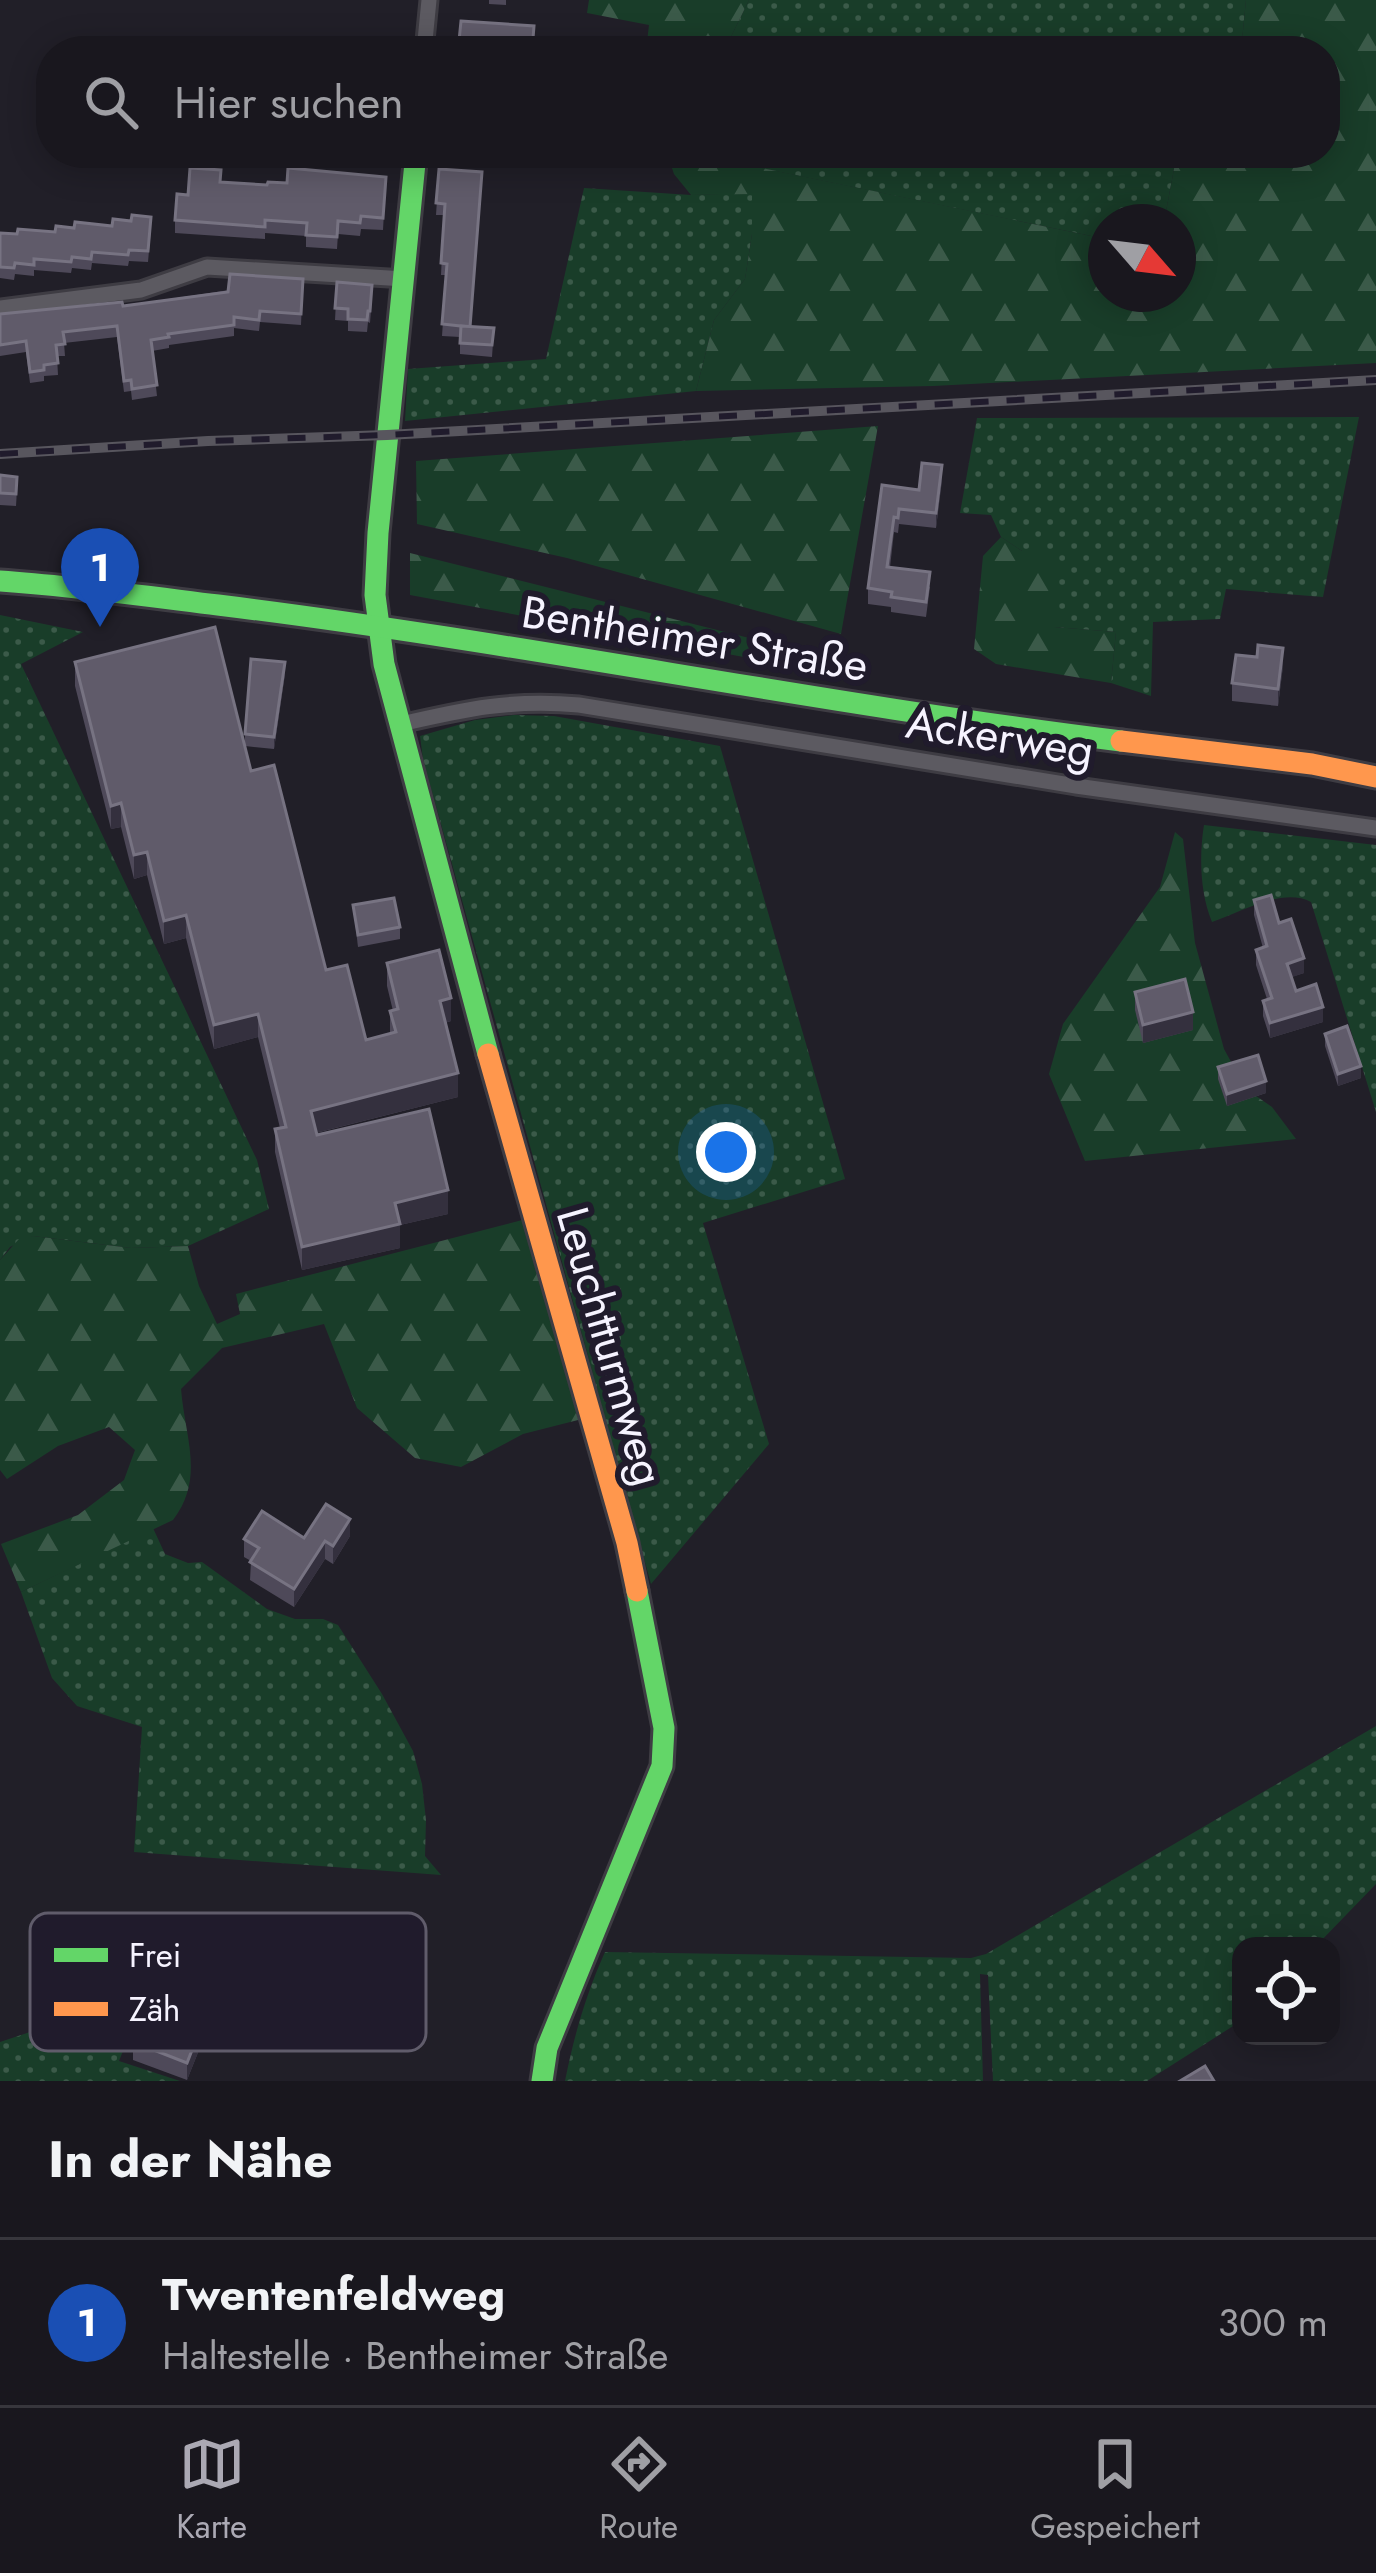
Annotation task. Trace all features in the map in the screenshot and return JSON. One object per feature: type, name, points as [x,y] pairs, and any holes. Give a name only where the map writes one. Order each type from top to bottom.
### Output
[{"type":"street","points":[[425,36],[429,0]]},
{"type":"street","name":"Leuchtturmweg","points":[[415,168],[378,533],[375,595],[384,664],[469,988],[627,1543],[664,1728],[662,1766],[548,2048],[542,2081]]},
{"type":"street","points":[[0,308],[141,290],[207,267],[405,279]]},
{"type":"street","name":"Bentheimer Straße","points":[[0,581],[379,625],[969,722],[1376,775]]},
{"type":"street","name":"Ackerweg","points":[[400,724],[486,705],[579,706],[1076,786],[1376,828]]},
{"type":"green space","points":[[589,0],[749,0],[731,36],[648,36],[649,25],[587,13]]},
{"type":"green space","points":[[749,0],[1246,0],[1242,36],[731,36]]},
{"type":"green space","points":[[1246,0],[1376,0],[1376,363],[933,386],[696,391],[714,320],[745,279],[752,194],[691,195],[672,168],[762,168],[1088,235],[1088,312],[1196,312],[1196,204],[1167,204],[1174,168],[1340,168],[1340,36],[1242,36]]},
{"type":"green space","points":[[761,168],[1174,168],[1167,204],[1088,204],[1088,235]]},
{"type":"green space","points":[[584,188],[691,195],[752,193],[745,279],[714,320],[696,391],[405,421],[408,369],[546,359]]},
{"type":"green space","points":[[1359,417],[1323,597],[1226,589],[1220,619],[1153,622],[1151,696],[1111,683],[1116,632],[1054,627],[1022,551],[1001,537],[991,515],[960,513],[977,418]]},
{"type":"green space","points":[[878,426],[841,634],[567,558],[417,524],[416,461]]},
{"type":"green space","points":[[1001,537],[1022,551],[1058,550],[1054,627],[1116,632],[1111,683],[996,664],[974,649],[983,556]]},
{"type":"green space","points":[[410,553],[773,644],[810,657],[814,670],[410,595]]},
{"type":"green space","points":[[0,615],[83,632],[21,664],[257,1160],[269,1209],[188,1246],[131,1248],[33,1236],[10,1247],[0,1260]]},
{"type":"green space","points":[[554,716],[720,746],[845,1179],[703,1223],[769,1444],[651,1584],[423,759],[420,736],[475,720]]},
{"type":"green space","points":[[1204,825],[1376,845],[1376,1112],[1311,902],[1275,899],[1212,922],[1202,874]]},
{"type":"green space","points":[[1175,832],[1183,839],[1195,943],[1224,1049],[1246,1089],[1272,1107],[1296,1139],[1085,1161],[1049,1074],[1063,1024],[1160,887]]},
{"type":"green space","points":[[530,1218],[582,1419],[523,1434],[461,1467],[415,1458],[357,1408],[324,1324],[222,1348],[181,1389],[191,1473],[183,1504],[173,1520],[21,1592],[1,1544],[78,1515],[124,1480],[135,1450],[109,1427],[58,1446],[7,1479],[0,1470],[0,1260],[19,1239],[33,1236],[131,1248],[188,1246],[199,1286],[217,1324],[240,1314],[236,1294]]},
{"type":"green space","points":[[153,1528],[165,1554],[188,1563],[202,1562],[267,1609],[338,1625],[413,1751],[422,1784],[425,1856],[441,1875],[134,1852],[142,1727],[77,1706],[52,1678],[21,1592]]},
{"type":"green space","points":[[1376,1726],[1376,1884],[1325,1937],[1232,1937],[1232,2027],[1147,2081],[993,2081],[988,1975],[980,1974],[983,2081],[565,2081],[581,2015],[605,1952],[971,1958],[986,1954]]},
{"type":"green space","points":[[30,2032],[30,2051],[123,2051],[119,2061],[180,2081],[0,2081],[0,2042]]},
{"type":"building","points":[[461,21],[534,26],[533,36],[460,36]]},
{"type":"building","points":[[190,168],[221,170],[220,182],[267,185],[287,183],[288,168],[386,177],[383,218],[338,221],[337,237],[306,235],[307,223],[265,220],[265,227],[175,220],[177,194],[188,195]]},
{"type":"building","points":[[439,169],[482,172],[470,327],[442,324],[447,264],[441,263],[445,204],[436,203]]},
{"type":"building","points":[[132,215],[151,217],[148,251],[129,250],[128,255],[92,252],[91,259],[34,259],[34,265],[0,267],[0,233],[17,234],[18,229],[55,232],[56,226],[74,228],[75,222],[112,226],[113,219],[131,221]]},
{"type":"building","points":[[230,274],[303,279],[301,314],[260,311],[259,320],[234,317],[234,325],[151,340],[157,385],[132,389],[131,380],[124,381],[117,326],[63,332],[65,344],[56,345],[58,363],[44,365],[44,370],[30,372],[26,341],[0,345],[0,314],[122,302],[123,306],[228,292]]},
{"type":"building","points":[[337,282],[372,285],[367,320],[348,319],[348,309],[335,308]]},
{"type":"building","points":[[461,326],[494,328],[492,345],[460,343]]},
{"type":"building","points":[[922,463],[942,465],[936,513],[899,509],[887,567],[930,572],[926,602],[868,588],[882,485],[919,490]]},
{"type":"building","points":[[0,475],[17,477],[16,494],[0,493]]},
{"type":"building","points":[[215,627],[251,771],[274,765],[326,970],[347,965],[366,1040],[396,1032],[390,1011],[398,1009],[387,963],[439,950],[451,998],[440,1001],[458,1073],[311,1111],[317,1135],[429,1109],[448,1190],[395,1203],[400,1224],[302,1247],[275,1129],[286,1127],[258,1014],[214,1025],[186,915],[164,921],[147,852],[134,855],[121,803],[111,806],[75,662]]},
{"type":"building","points":[[1258,645],[1283,648],[1278,689],[1232,683],[1236,655],[1257,657]]},
{"type":"building","points":[[251,659],[285,662],[274,737],[245,734]]},
{"type":"building","points":[[1271,895],[1279,923],[1291,919],[1304,958],[1287,964],[1296,991],[1316,984],[1323,1007],[1270,1023],[1263,1001],[1272,998],[1256,950],[1267,946],[1254,900]]},
{"type":"building","points":[[394,898],[400,927],[358,935],[353,905]]},
{"type":"building","points":[[1185,979],[1193,1012],[1143,1025],[1135,992]]},
{"type":"building","points":[[1347,1026],[1361,1066],[1338,1074],[1325,1034]]},
{"type":"building","points":[[1258,1055],[1266,1081],[1227,1094],[1218,1067]]},
{"type":"building","points":[[326,1504],[350,1519],[333,1546],[325,1541],[294,1589],[250,1562],[259,1548],[244,1539],[262,1511],[304,1538]]},
{"type":"building","points":[[156,2051],[192,2051],[187,2063]]},
{"type":"building","points":[[1205,2066],[1214,2081],[1180,2081]]},
{"type":"railway","points":[[0,454],[1376,380]]},
{"type":"traffic: fast","points":[[414,168],[375,595],[384,664],[488,1054]]},
{"type":"traffic: fast","points":[[0,581],[331,620],[1121,741]]},
{"type":"traffic: fast","points":[[542,2081],[547,2048],[662,1766],[664,1728],[637,1591]]},
{"type":"traffic: slow","points":[[1121,741],[1312,764],[1376,777]]},
{"type":"traffic: slow","points":[[488,1054],[637,1591]]},
{"type":"place","name":"Twentenfeldweg","points":[[100,627]]}]
